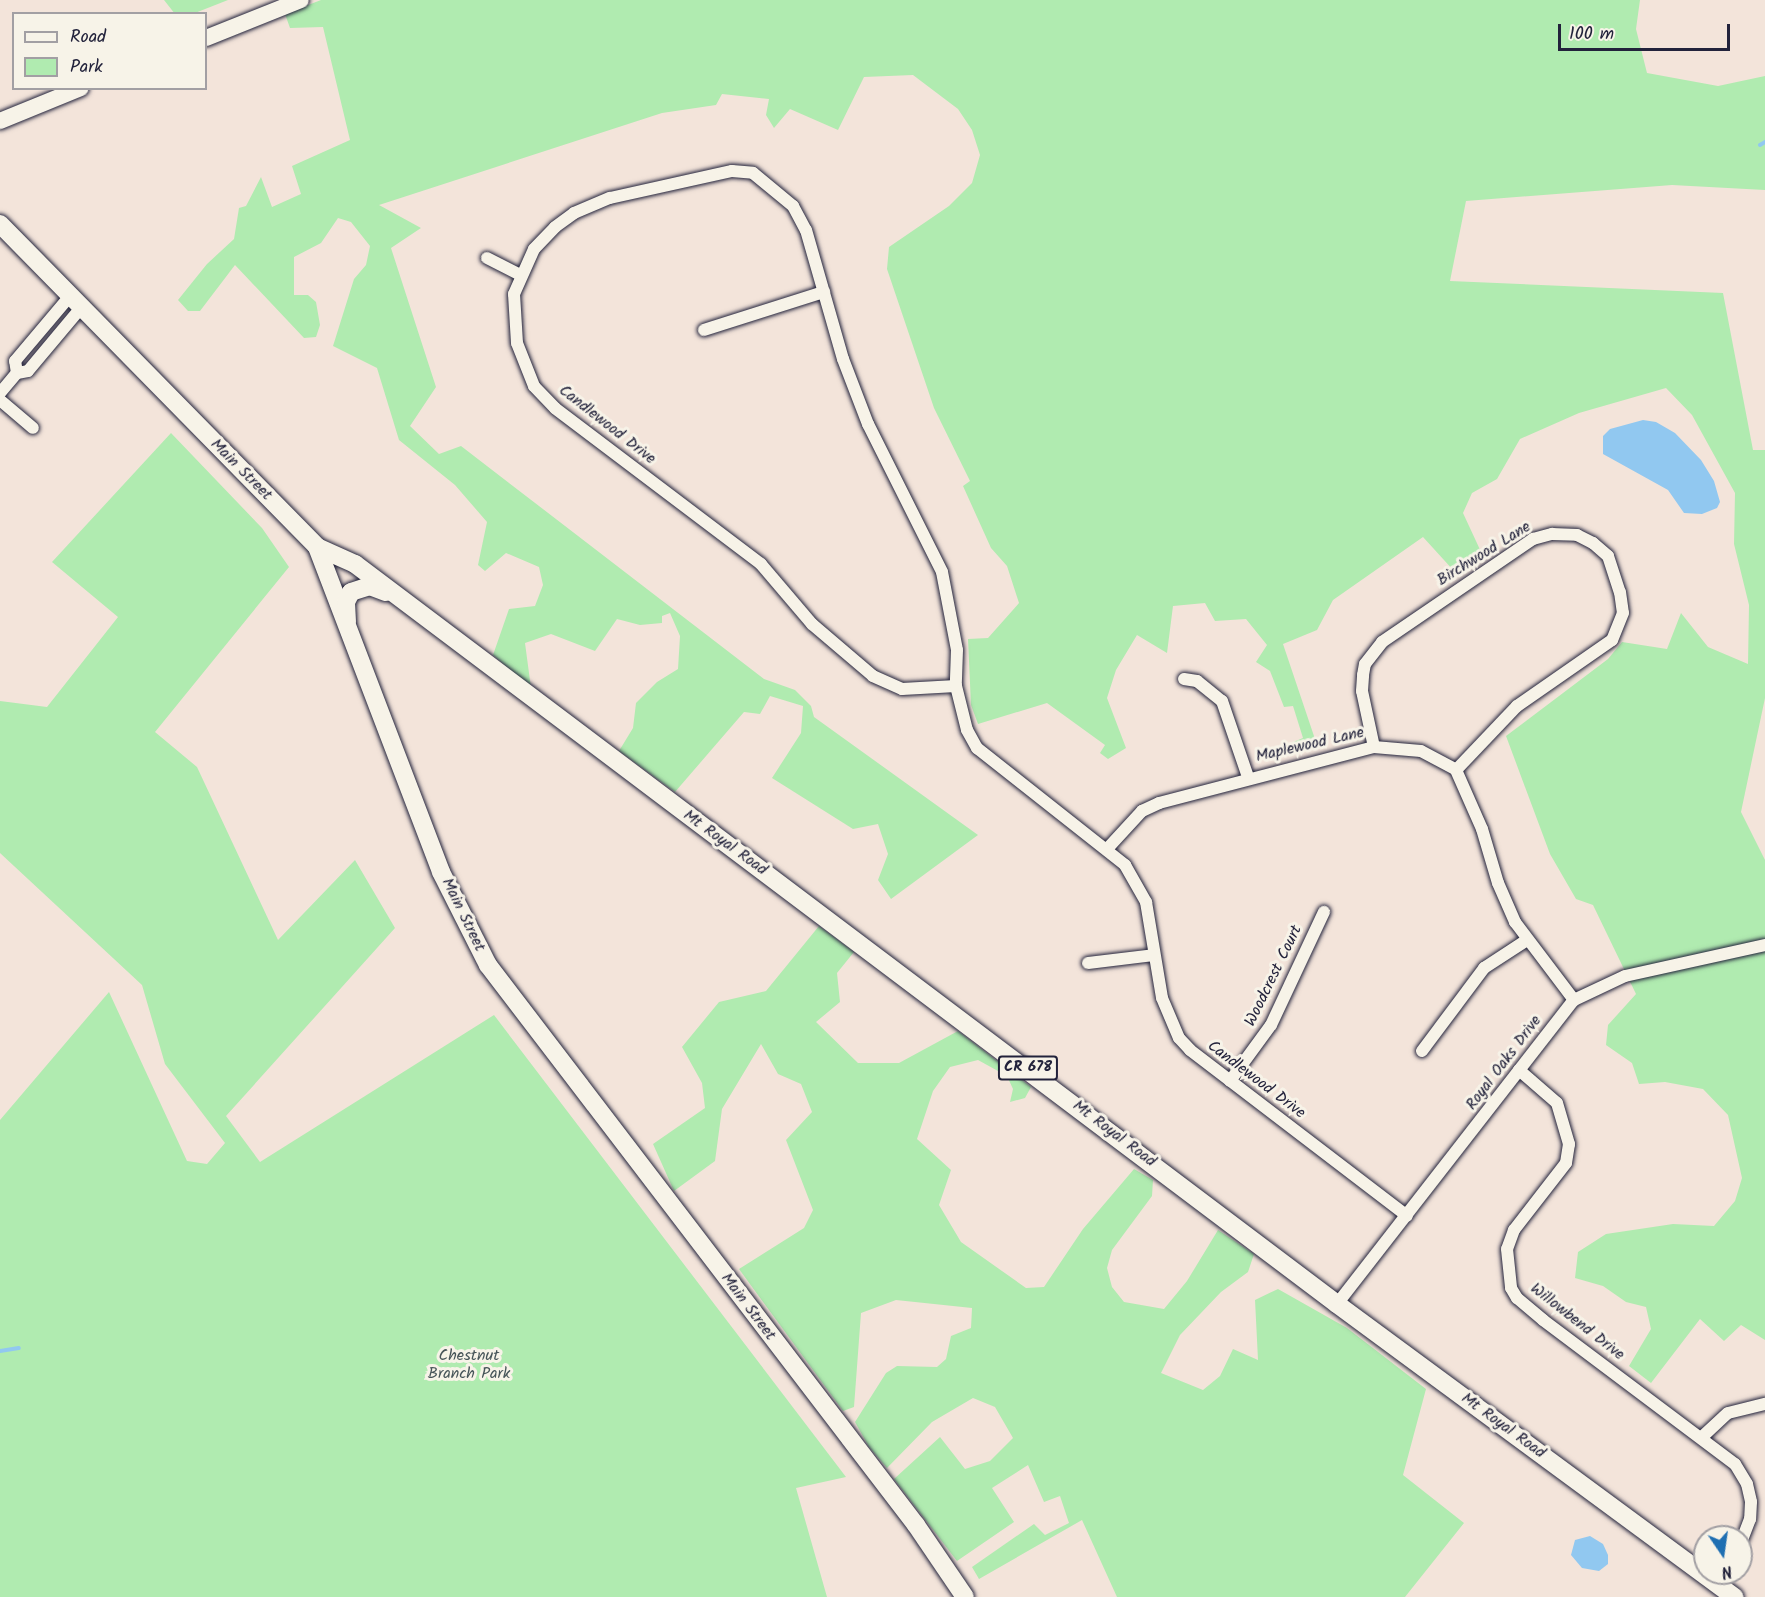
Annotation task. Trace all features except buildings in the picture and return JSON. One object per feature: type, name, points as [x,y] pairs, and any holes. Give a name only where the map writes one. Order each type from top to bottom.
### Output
[{"type":"main road","name":"Main Street","points":[[0,224],[75,303],[317,547],[353,647],[456,906],[488,964],[916,1525],[965,1597]]},
{"type":"main road","name":"Mt Royal Road","points":[[317,547],[348,560],[1337,1304],[1693,1562]]},
{"type":"main road","points":[[353,647],[345,613],[351,592],[370,586],[396,596]]},
{"type":"main road","name":"Mt Royal Road","points":[[1722,1585],[1735,1597]]},
{"type":"street","points":[[207,38],[301,0]]},
{"type":"street","points":[[0,121],[76,90]]},
{"type":"street","name":"Candlewood Drive","points":[[956,686],[902,689],[873,676],[812,624],[761,564],[555,408],[534,386],[517,343],[514,294],[520,274],[534,249],[574,213],[660,184],[732,171],[753,173],[793,206],[806,230],[868,424],[942,572],[957,650],[956,686],[967,730],[978,748],[1125,865],[1143,894],[1162,998],[1179,1038],[1203,1062],[1407,1216]]},
{"type":"street","points":[[487,258],[520,274]]},
{"type":"street","points":[[704,330],[824,292]]},
{"type":"street","points":[[0,393],[17,373],[15,361],[75,303]]},
{"type":"street","points":[[0,400],[33,428]]},
{"type":"street","name":"Birchwood Lane","points":[[1374,747],[1362,691],[1365,664],[1382,642],[1533,539],[1552,534],[1577,534],[1593,543],[1608,556],[1620,591],[1623,613],[1612,640],[1517,706],[1456,770]]},
{"type":"street","points":[[1184,679],[1197,681],[1221,701],[1248,777]]},
{"type":"street","name":"Maplewood Lane","points":[[1107,849],[1142,811],[1248,777],[1374,747],[1421,751],[1456,770]]},
{"type":"street","points":[[1456,770],[1482,829],[1507,906],[1527,940],[1574,1000]]},
{"type":"street","name":"Woodcrest Court","points":[[1230,1081],[1271,1025],[1324,912]]},
{"type":"street","points":[[1422,1051],[1484,968],[1527,940]]},
{"type":"street","name":"Royal Oaks Drive","points":[[1337,1304],[1574,1000],[1625,976],[1765,945]]},
{"type":"street","points":[[1088,963],[1154,955]]},
{"type":"street","name":"Willowbend Drive","points":[[1519,1070],[1557,1103],[1569,1144],[1566,1163],[1514,1230],[1507,1249],[1511,1288],[1517,1298],[1543,1320],[1735,1464],[1747,1484],[1750,1519],[1748,1525]]},
{"type":"street","points":[[1702,1437],[1728,1413],[1765,1404]]},
{"type":"green space","points":[[164,0],[228,0],[198,12],[173,12]]},
{"type":"green space","points":[[321,0],[1640,0],[1636,29],[1647,73],[1718,86],[1765,76],[1765,190],[1672,185],[1466,201],[1450,281],[1723,293],[1753,450],[1765,450],[1765,698],[1741,812],[1765,860],[1765,1340],[1741,1325],[1724,1341],[1700,1319],[1651,1383],[1629,1366],[1651,1329],[1646,1307],[1626,1302],[1603,1286],[1575,1278],[1578,1252],[1606,1234],[1673,1224],[1714,1226],[1735,1201],[1742,1178],[1728,1115],[1703,1089],[1665,1082],[1639,1084],[1632,1063],[1606,1045],[1608,1025],[1636,994],[1593,905],[1576,899],[1550,854],[1506,736],[1608,659],[1622,642],[1667,649],[1681,613],[1708,647],[1748,664],[1749,605],[1734,544],[1735,493],[1692,415],[1666,388],[1579,413],[1520,439],[1497,479],[1472,493],[1463,513],[1482,554],[1454,571],[1423,537],[1333,600],[1317,630],[1283,644],[1317,745],[1292,752],[1291,743],[1303,738],[1293,706],[1284,707],[1270,671],[1256,662],[1267,645],[1246,619],[1215,621],[1205,603],[1173,606],[1167,653],[1137,635],[1116,670],[1107,698],[1126,748],[1108,759],[1100,753],[1105,745],[1047,703],[978,724],[971,705],[968,639],[988,638],[1019,603],[1007,566],[991,548],[963,486],[970,481],[934,408],[887,269],[889,247],[949,206],[972,183],[980,155],[972,130],[958,109],[913,75],[864,77],[838,130],[790,109],[774,128],[766,115],[769,99],[722,94],[716,105],[662,113],[379,205],[421,228],[391,248],[436,387],[410,426],[439,454],[461,446],[764,679],[795,690],[811,706],[814,717],[978,835],[891,899],[878,880],[888,854],[878,824],[853,829],[772,778],[801,733],[803,706],[770,696],[760,714],[744,712],[675,792],[619,751],[633,728],[636,703],[657,682],[678,669],[680,636],[670,613],[662,616],[662,623],[640,625],[617,619],[595,651],[551,634],[525,643],[531,688],[493,655],[509,609],[535,606],[543,585],[539,567],[506,553],[485,571],[478,565],[487,522],[455,485],[399,440],[377,368],[333,346],[354,279],[366,265],[370,246],[351,222],[338,218],[321,243],[294,257],[294,295],[308,295],[316,302],[320,325],[316,337],[304,338],[235,265],[200,311],[188,311],[178,300],[207,264],[234,239],[239,208],[246,206],[261,177],[272,207],[301,194],[292,166],[350,140],[323,27],[290,28],[285,14]]},
{"type":"green space","name":"Chestnut Branch Park","points":[[171,433],[262,528],[289,567],[155,732],[197,767],[278,940],[355,860],[395,928],[226,1116],[260,1162],[494,1015],[846,1477],[796,1488],[827,1597],[0,1597],[0,1120],[109,992],[187,1161],[207,1164],[225,1143],[165,1064],[142,985],[0,853],[0,701],[47,707],[118,617],[52,562]]},
{"type":"green space","points":[[819,926],[854,952],[837,973],[840,1002],[816,1022],[858,1063],[899,1063],[958,1031],[1031,1087],[1025,1098],[1010,1102],[1013,1089],[1007,1076],[978,1060],[950,1067],[933,1091],[917,1139],[951,1170],[939,1205],[961,1242],[1026,1288],[1044,1287],[1083,1229],[1134,1169],[1153,1180],[1152,1196],[1112,1250],[1107,1268],[1112,1287],[1124,1302],[1164,1309],[1187,1281],[1218,1230],[1254,1254],[1248,1272],[1221,1292],[1180,1335],[1161,1373],[1203,1390],[1220,1376],[1233,1349],[1258,1360],[1255,1300],[1278,1289],[1347,1328],[1426,1389],[1403,1475],[1464,1523],[1405,1597],[1117,1597],[1082,1520],[979,1579],[972,1567],[1034,1524],[1045,1535],[1069,1523],[1060,1496],[1044,1502],[1028,1465],[992,1488],[1014,1522],[957,1561],[894,1479],[940,1437],[965,1469],[990,1461],[1013,1438],[995,1407],[973,1398],[932,1422],[887,1468],[869,1447],[855,1422],[886,1373],[897,1366],[937,1367],[946,1359],[951,1336],[971,1328],[972,1308],[896,1300],[861,1313],[854,1407],[843,1411],[739,1269],[804,1228],[813,1210],[786,1140],[812,1112],[801,1084],[778,1074],[761,1044],[722,1109],[715,1161],[674,1191],[653,1144],[705,1108],[702,1083],[682,1047],[719,1002],[766,991]]},
{"type":"water","points":[[1643,420],[1656,422],[1675,433],[1701,460],[1714,481],[1720,502],[1717,508],[1702,514],[1684,513],[1668,490],[1603,454],[1603,436],[1610,429]]},
{"type":"water","points":[[1590,1536],[1603,1544],[1608,1555],[1608,1564],[1599,1571],[1582,1568],[1571,1555],[1575,1540]]},
{"type":"waterway","points":[[1760,145],[1765,142]]},
{"type":"waterway","points":[[0,1351],[19,1348]]}]
